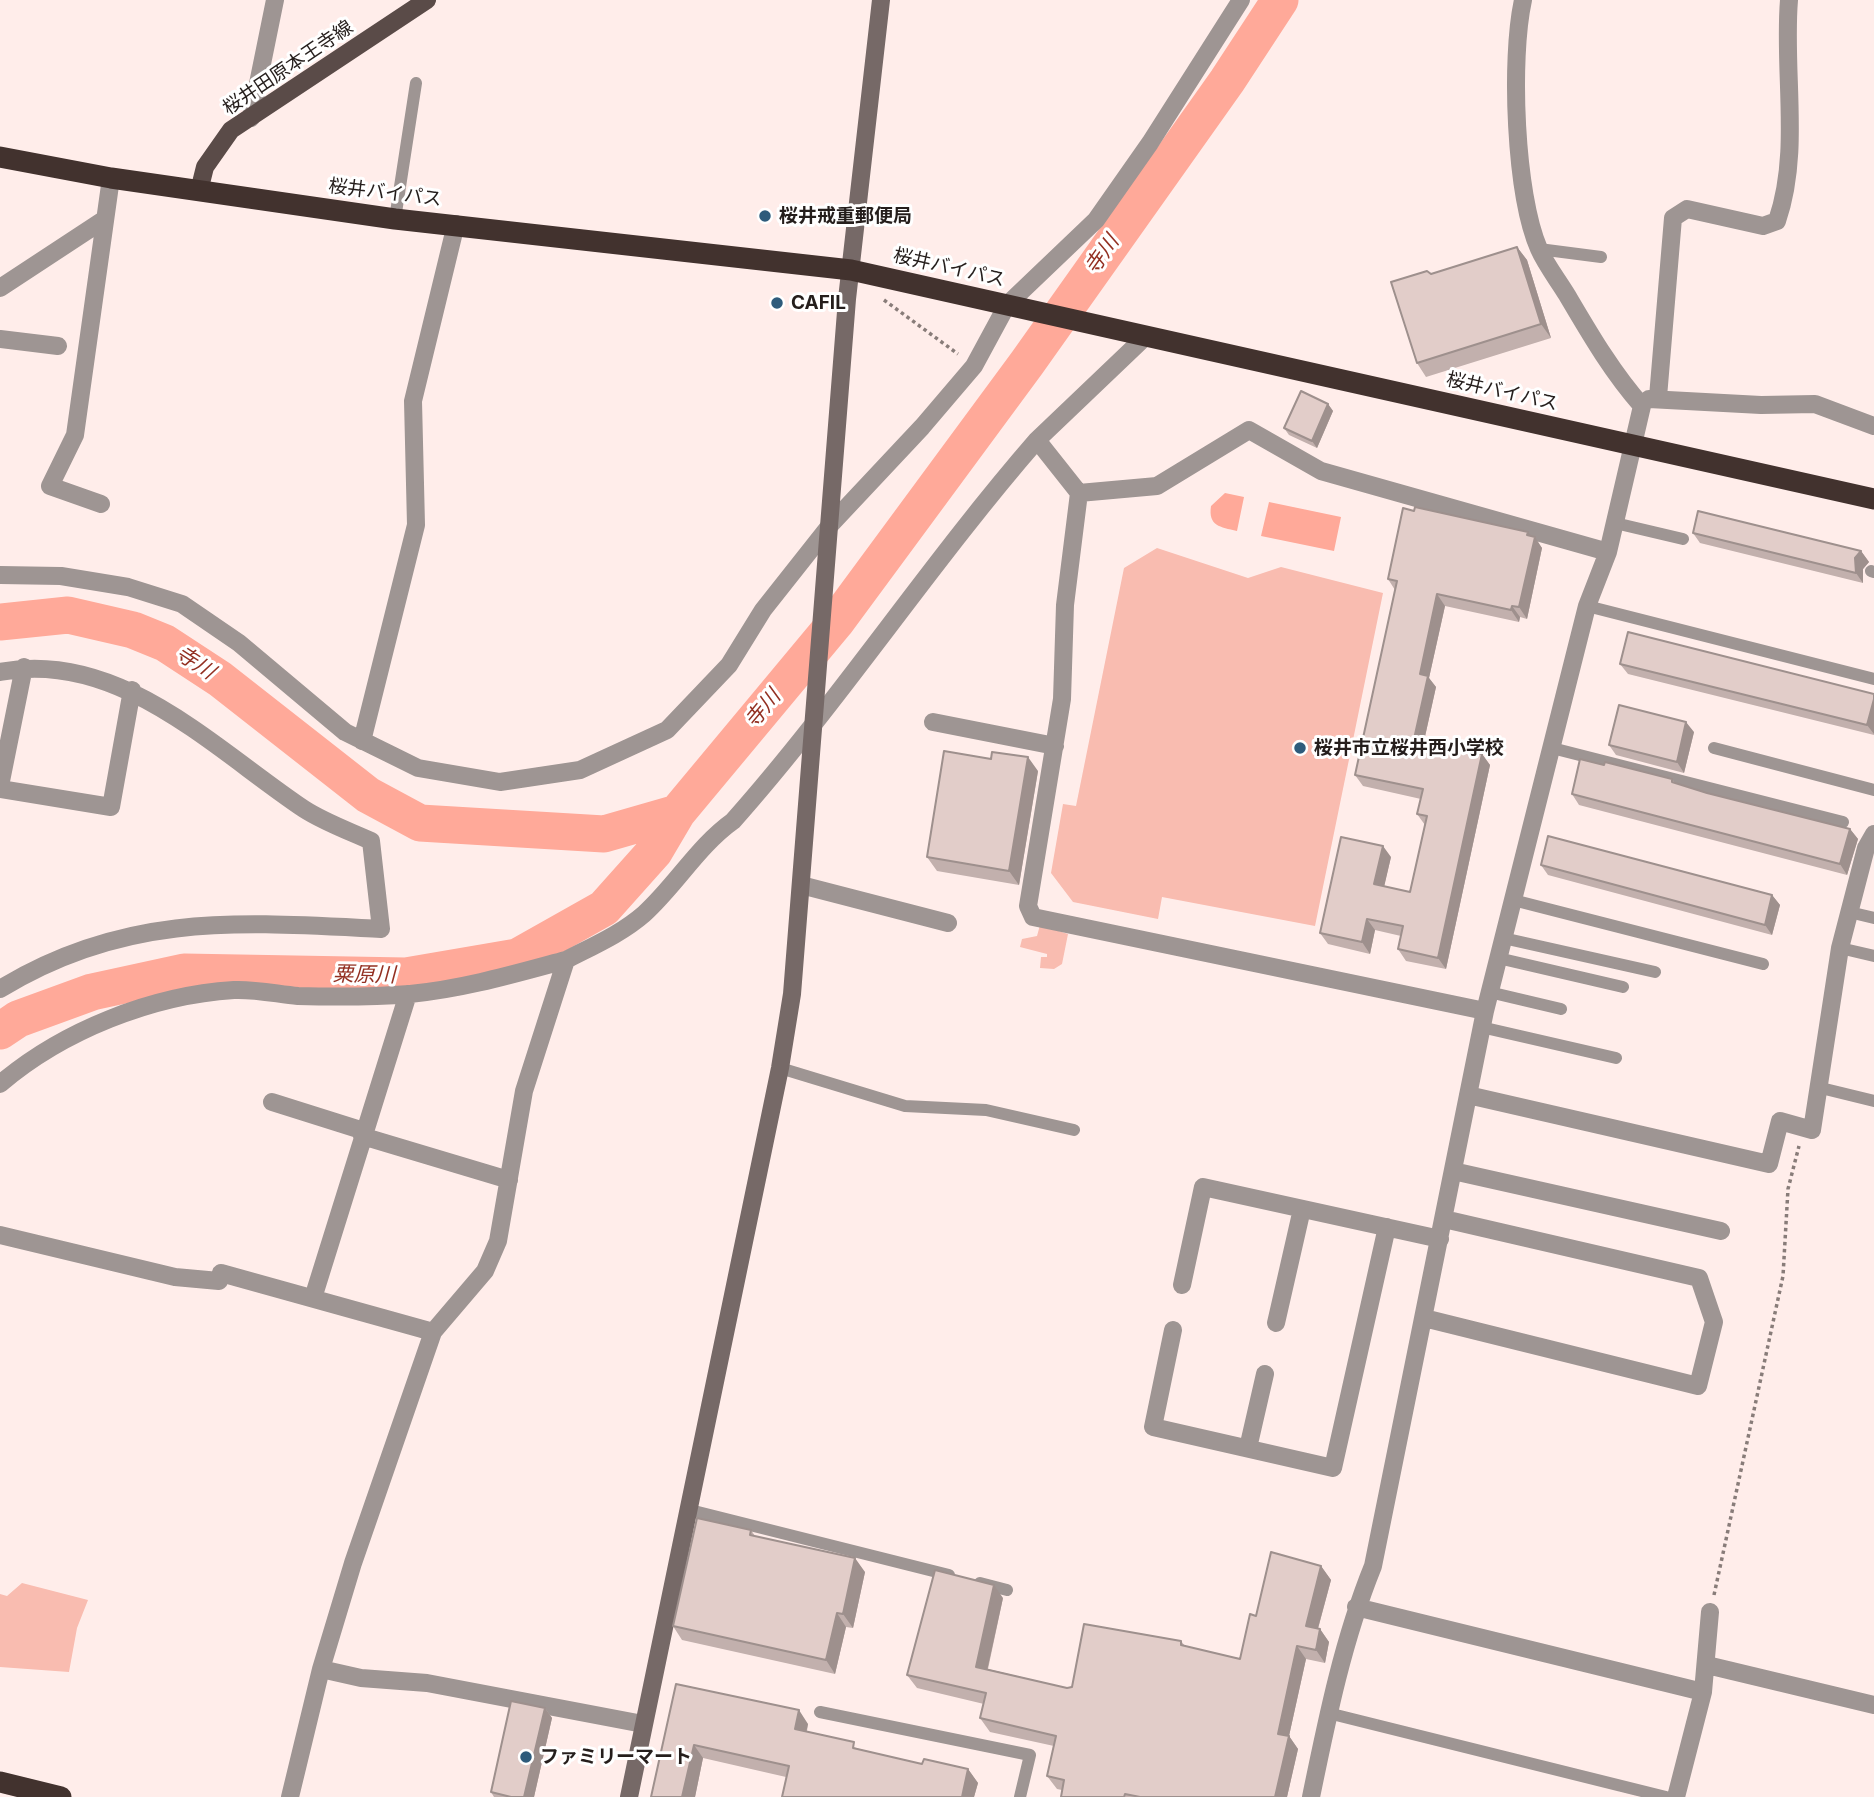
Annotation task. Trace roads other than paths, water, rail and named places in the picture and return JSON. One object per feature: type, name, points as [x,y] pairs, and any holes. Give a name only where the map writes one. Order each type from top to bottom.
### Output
[{"type":"highway","name":"桜井バイパス","points":[[0,157],[111,178],[395,219],[851,270],[1874,499]]},
{"type":"highway","points":[[0,1782],[61,1797]]},
{"type":"main road","name":"桜井田原本王寺線","points":[[199,191],[205,167],[215,149],[231,130],[427,0]]},
{"type":"street","points":[[251,118],[275,0]]},
{"type":"street","points":[[629,1797],[780,1068],[792,994],[851,270],[881,0]]},
{"type":"street","points":[[0,575],[61,576],[128,586],[182,604],[239,643],[345,732],[418,768],[500,782],[580,770],[667,730],[729,665],[763,610],[974,366],[1013,306],[1096,220],[1150,143],[1241,0]]},
{"type":"street","points":[[1523,0],[1517,27],[1519,147],[1525,200],[1539,249],[1616,377],[1650,402],[1815,404],[1874,426]]},
{"type":"street","points":[[1311,1797],[1328,1713],[1356,1607],[1373,1566],[1489,992],[1587,606],[1608,552],[1634,444],[1650,402],[1673,218],[1687,209],[1763,226],[1777,221],[1784,203],[1788,154],[1789,0]]},
{"type":"street","points":[[101,505],[50,486],[75,435],[111,178]]},
{"type":"street","points":[[0,288],[104,219]]},
{"type":"street","points":[[362,741],[416,525],[413,401],[456,225]]},
{"type":"street","points":[[0,1084],[65,1040],[113,1019],[175,999],[235,990],[300,996],[408,994],[485,983],[566,960],[617,934],[645,913],[718,832],[733,821],[813,722],[971,516],[1037,440],[1140,334]]},
{"type":"street","points":[[0,339],[58,346]]},
{"type":"street","points":[[1079,493],[1157,486],[1249,430],[1321,471],[1608,552]]},
{"type":"street","points":[[1037,440],[1079,493],[1065,605],[1062,699],[1028,906],[1033,917],[1483,1019]]},
{"type":"street","points":[[0,672],[24,667],[63,668],[132,690],[307,811],[371,841],[381,929],[270,924],[186,926],[110,939],[39,965],[0,989]]},
{"type":"street","points":[[24,667],[0,788],[111,807],[132,690]]},
{"type":"street","points":[[933,722],[1055,746]]},
{"type":"street","points":[[1468,1095],[1769,1164],[1780,1121],[1812,1130],[1821,1088],[1839,948],[1867,848],[1874,834]]},
{"type":"street","points":[[801,885],[948,923]]},
{"type":"street","points":[[290,1797],[321,1669],[353,1563],[433,1332],[485,1271],[498,1241],[524,1091],[566,960]]},
{"type":"street","points":[[313,1298],[408,994]]},
{"type":"street","points":[[272,1102],[509,1180]]},
{"type":"street","points":[[1452,1171],[1721,1231]]},
{"type":"street","points":[[1182,1285],[1203,1187],[1440,1239]]},
{"type":"street","points":[[1276,1323],[1301,1209]]},
{"type":"street","points":[[1424,1318],[1698,1386],[1714,1322],[1699,1278],[1444,1219]]},
{"type":"street","points":[[1173,1330],[1153,1427],[1333,1468],[1387,1227]]},
{"type":"street","points":[[0,1235],[175,1277],[219,1281],[221,1273],[433,1332]]},
{"type":"street","points":[[1248,1448],[1265,1374]]},
{"type":"street","points":[[1356,1607],[1703,1692]]},
{"type":"street","points":[[1675,1797],[1703,1692],[1710,1612]]},
{"type":"street","points":[[1707,1665],[1874,1705]]},
{"type":"street","points":[[321,1669],[361,1678],[427,1683],[643,1724]]},
{"type":"lane","points":[[395,219],[416,83]]},
{"type":"lane","points":[[1539,249],[1601,257]]},
{"type":"lane","points":[[1615,523],[1683,539]]},
{"type":"lane","points":[[1587,606],[1874,679]]},
{"type":"lane","points":[[1552,748],[1843,822]]},
{"type":"lane","points":[[1714,748],[1874,790]]},
{"type":"lane","points":[[1513,901],[1763,964]]},
{"type":"lane","points":[[1849,912],[1874,918]]},
{"type":"lane","points":[[1503,938],[1655,972]]},
{"type":"lane","points":[[1839,948],[1874,956]]},
{"type":"lane","points":[[1498,958],[1623,987]]},
{"type":"lane","points":[[1489,992],[1561,1009]]},
{"type":"lane","points":[[1483,1019],[1616,1058]]},
{"type":"lane","points":[[780,1068],[905,1106],[986,1110],[1074,1130]]},
{"type":"lane","points":[[1821,1088],[1874,1101]]},
{"type":"lane","points":[[690,1510],[1007,1590]]},
{"type":"lane","points":[[820,1712],[1030,1755],[1020,1797]]},
{"type":"lane","points":[[1328,1713],[1667,1797]]},
{"type":"waterway","name":"寺川","points":[[0,1031],[18,1019],[92,992],[184,972],[406,976],[517,957],[604,908],[654,852],[677,813],[836,622],[1027,363],[1227,81],[1280,0]]},
{"type":"waterway","name":"寺川","points":[[0,622],[68,615],[133,630],[165,643],[220,679],[368,795],[420,823],[604,834],[677,813]]},
{"type":"place","name":"桜井戒重郵便局","points":[[765,216]]},
{"type":"place","name":"CAFIL","points":[[777,303]]},
{"type":"place","name":"桜井市立桜井西小学校","points":[[1300,748]]},
{"type":"place","name":"ファミリーマート","points":[[526,1757]]},
{"type":"water label","name":"粟原川","points":[[364,975]]}]
